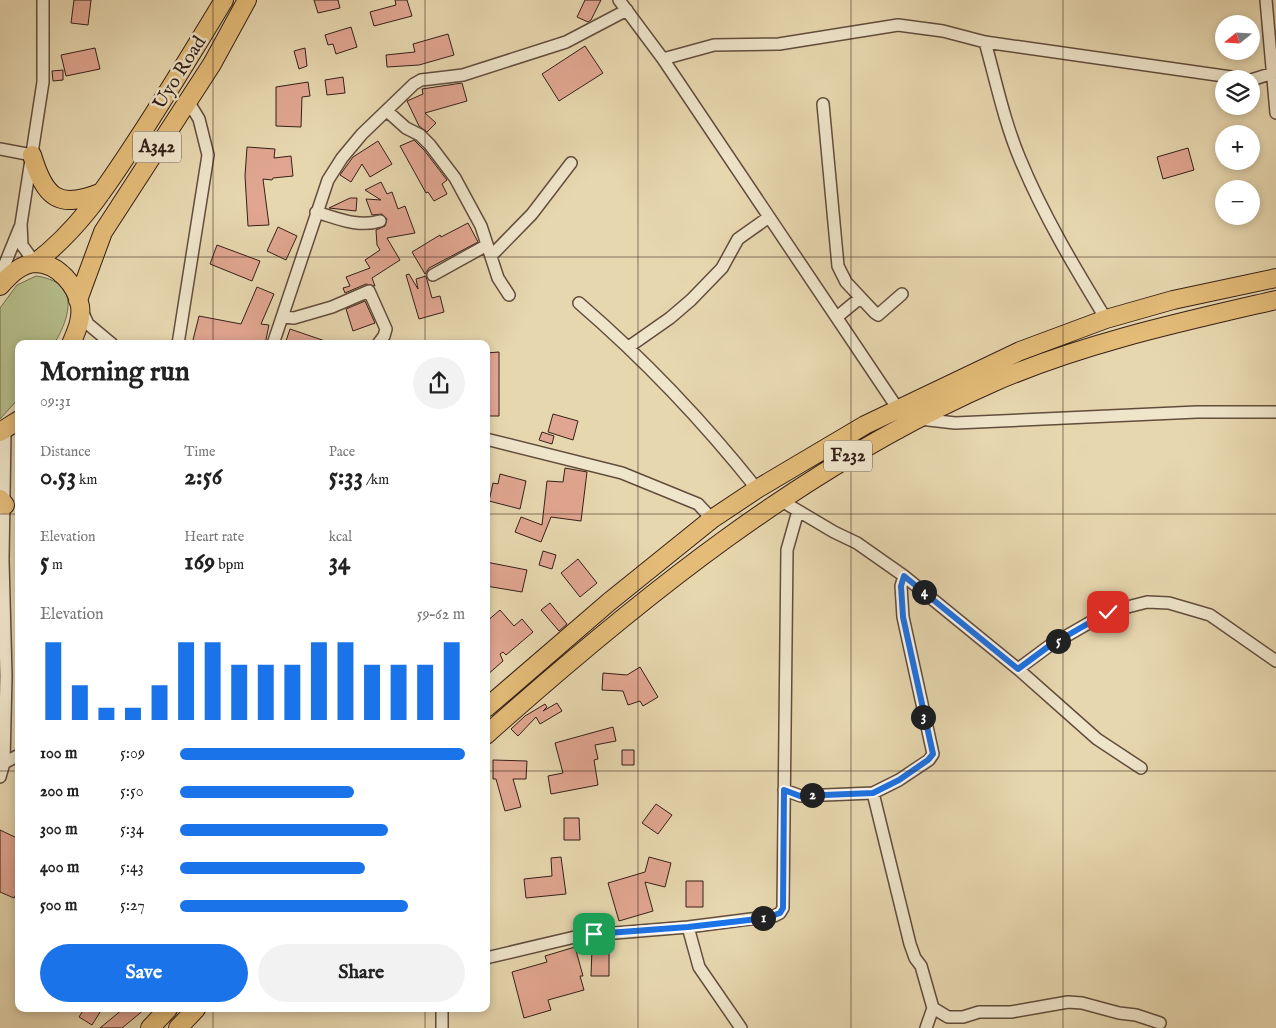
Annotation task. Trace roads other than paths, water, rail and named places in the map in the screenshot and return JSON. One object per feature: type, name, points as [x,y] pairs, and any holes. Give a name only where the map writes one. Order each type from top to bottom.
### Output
[{"type":"highway","name":"Uyo Road","points":[[36,263],[71,232],[102,192],[175,82],[224,0]]},
{"type":"highway","name":"Uyo Road","points":[[79,304],[103,232],[212,64],[247,0]]},
{"type":"highway","points":[[32,155],[39,177],[52,195],[73,201],[102,192]]},
{"type":"highway","points":[[36,263],[53,268],[66,277],[79,304]]},
{"type":"highway","name":"A342","points":[[0,286],[11,273],[36,263]]},
{"type":"highway","name":"F232","points":[[490,705],[609,602],[712,519],[865,424],[1020,351],[1106,320],[1173,300],[1276,278]]},
{"type":"highway","name":"F232","points":[[490,731],[560,669],[717,545],[780,500],[850,455],[918,418],[996,382],[1089,347],[1189,320],[1276,300]]},
{"type":"highway","name":"A342","points":[[73,340],[79,325],[79,304]]},
{"type":"highway","points":[[150,1028],[165,1012]]},
{"type":"highway","points":[[178,1028],[193,1012]]},
{"type":"street","points":[[36,263],[25,252],[22,245],[21,224],[43,82],[43,0]]},
{"type":"street","points":[[619,0],[663,58],[898,409],[918,418],[955,422],[1197,412],[1276,412]]},
{"type":"street","points":[[1266,0],[1274,73],[1276,113]]},
{"type":"street","points":[[275,340],[328,180],[342,158],[362,134],[414,84],[421,80],[463,76],[566,42],[627,10]]},
{"type":"street","points":[[663,58],[714,45],[780,44],[898,25],[943,31],[985,42],[1215,75]]},
{"type":"street","points":[[985,42],[1010,134],[1020,160],[1074,265],[1106,320]]},
{"type":"street","points":[[1260,77],[1274,73]]},
{"type":"street","points":[[179,340],[208,155],[199,120],[188,101]]},
{"type":"street","points":[[823,104],[838,266],[846,282],[878,314],[902,294]]},
{"type":"street","points":[[388,111],[406,128],[420,135],[430,145],[473,207],[498,278],[508,295]]},
{"type":"street","points":[[0,148],[32,155]]},
{"type":"street","points":[[433,275],[489,250],[532,214],[571,163]]},
{"type":"street","points":[[316,212],[360,224],[369,224],[380,220]]},
{"type":"street","points":[[630,346],[670,318],[691,300],[722,268],[738,239],[769,217]]},
{"type":"street","points":[[0,276],[21,224]]},
{"type":"street","points":[[283,317],[294,318],[332,307],[369,291],[386,329],[381,340]]},
{"type":"street","points":[[837,317],[860,298]]},
{"type":"street","points":[[579,303],[630,346],[716,438],[756,490]]},
{"type":"street","points":[[79,304],[88,324],[107,340]]},
{"type":"street","points":[[0,777],[4,763],[6,676],[3,502],[8,428]]},
{"type":"street","points":[[490,440],[622,473],[698,504],[712,519]]},
{"type":"street","points":[[780,500],[857,543],[904,576],[1018,669],[1097,740],[1142,768]]},
{"type":"street","points":[[490,957],[579,936],[688,927],[766,918],[780,913],[783,908],[787,550],[798,511]]},
{"type":"street","points":[[784,790],[800,796],[873,793],[899,780],[928,760],[933,754],[903,617],[901,586],[904,576]]},
{"type":"street","points":[[1018,669],[1049,646],[1108,612],[1147,602],[1169,603],[1210,615],[1276,661]]},
{"type":"street","points":[[4,763],[15,757]]},
{"type":"street","points":[[873,793],[910,944],[915,958],[922,966],[934,1008],[926,1028]]},
{"type":"street","points":[[688,927],[699,967],[741,1028]]},
{"type":"street","points":[[934,1008],[948,1017],[979,1012],[1010,1012],[1075,1002],[1119,1013],[1136,1015],[1160,1024]]},
{"type":"street","points":[[442,1012],[442,1028]]}]
